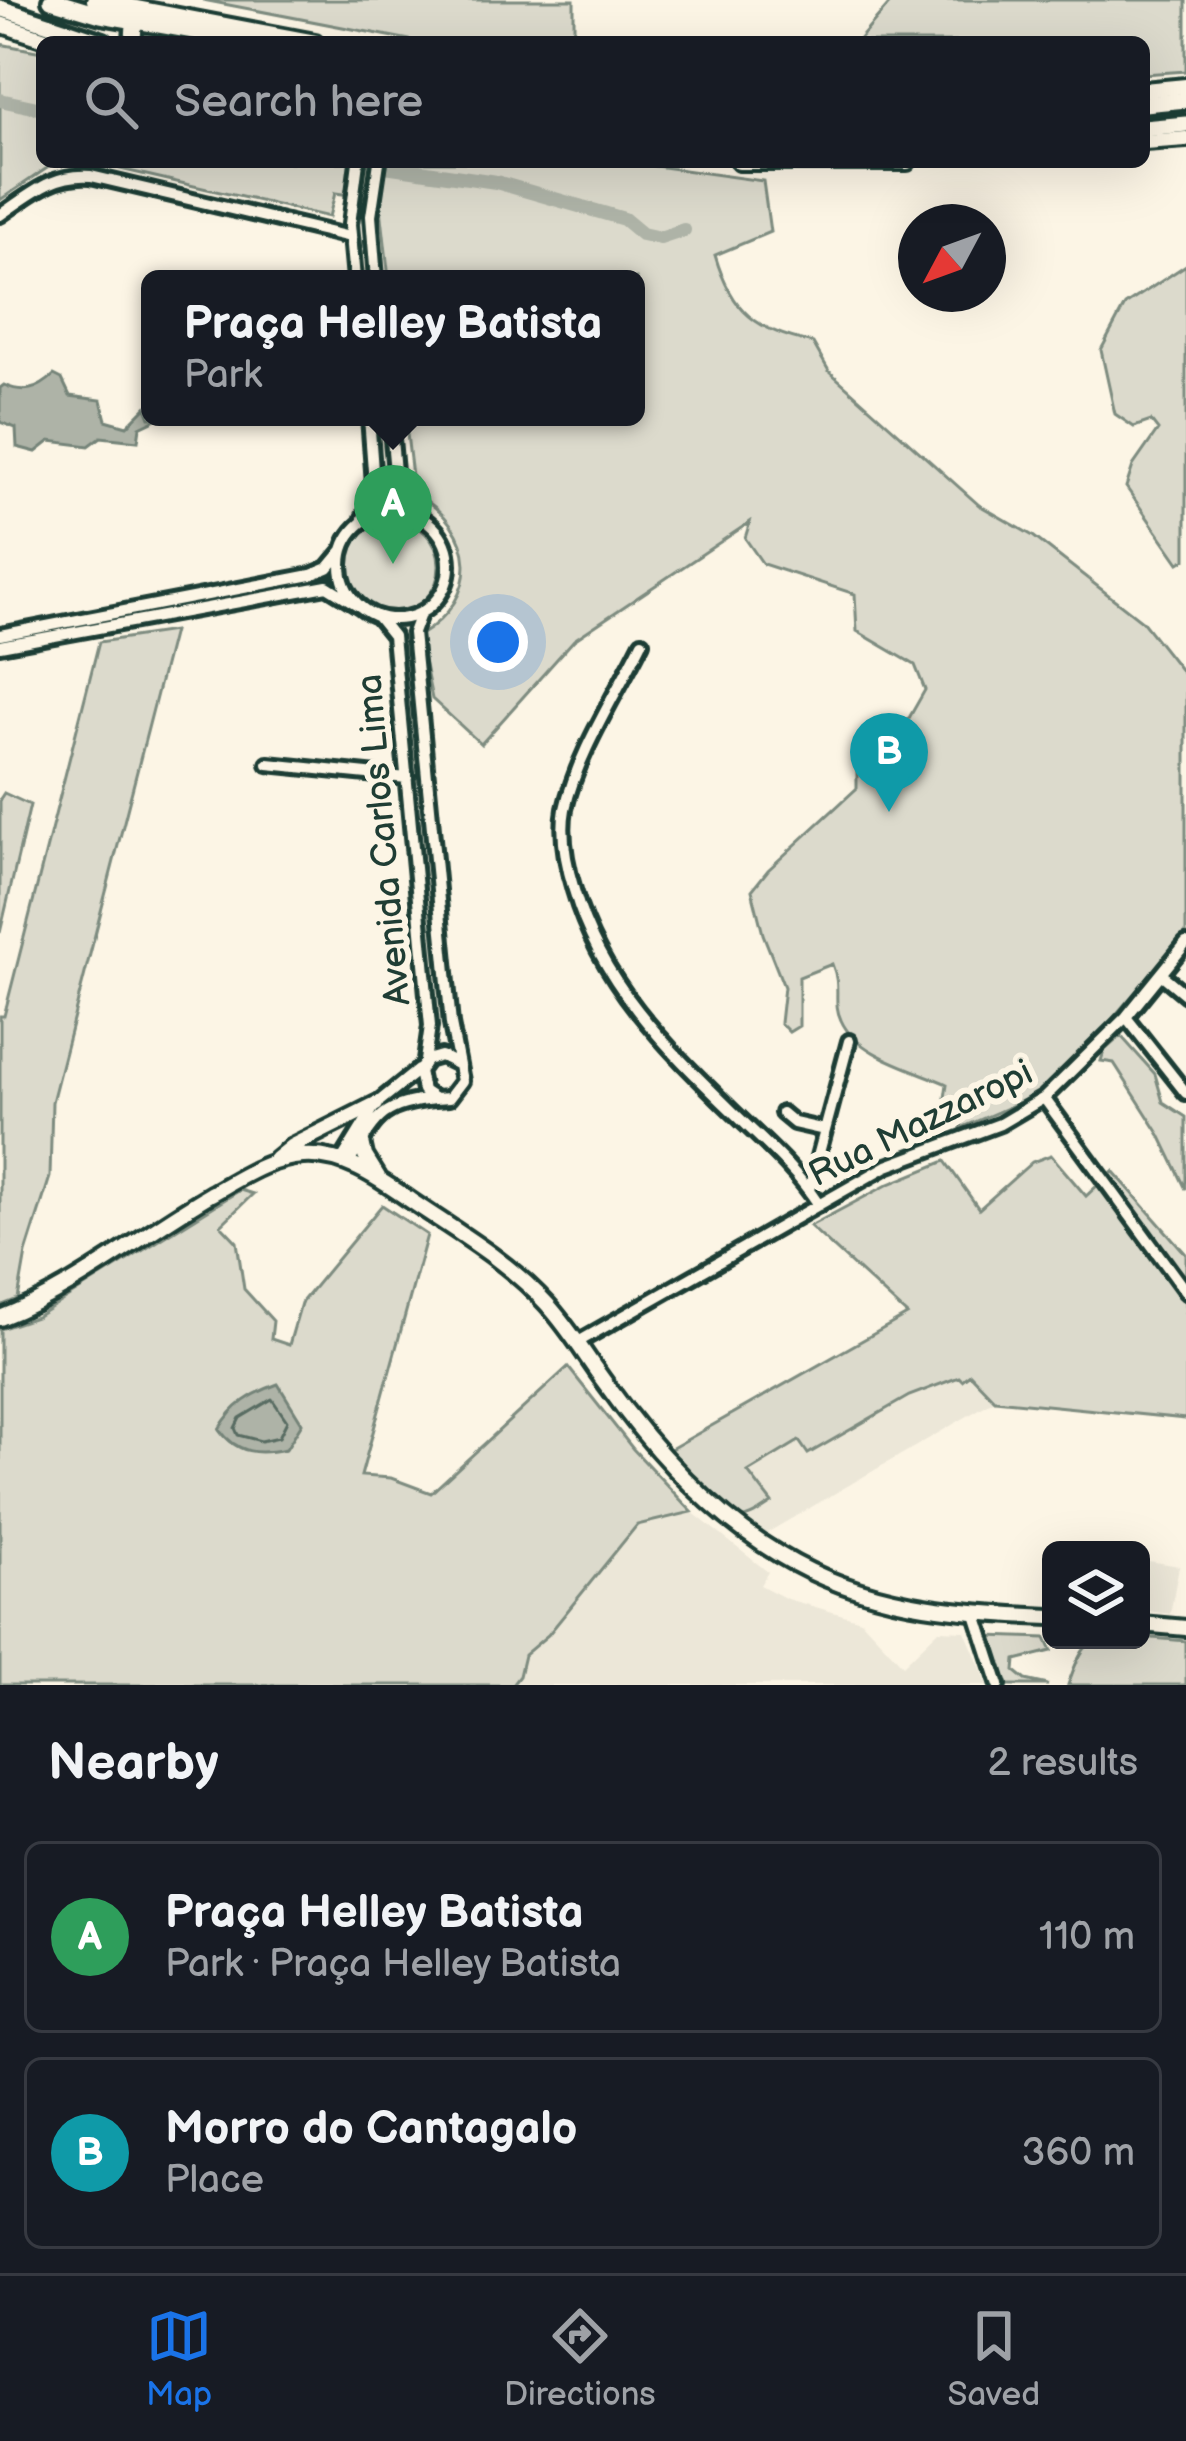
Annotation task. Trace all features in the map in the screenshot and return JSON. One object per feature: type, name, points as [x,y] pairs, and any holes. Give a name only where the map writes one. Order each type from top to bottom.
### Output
[{"type":"highway","points":[[51,0],[227,36]]},
{"type":"highway","points":[[0,8],[85,36]]},
{"type":"highway","points":[[1150,103],[1186,100]]},
{"type":"highway","points":[[1150,127],[1186,124]]},
{"type":"main road","points":[[123,16],[271,36]]},
{"type":"main road","points":[[0,24],[38,36]]},
{"type":"main road","points":[[1150,89],[1186,86]]},
{"type":"main road","points":[[1150,142],[1186,139]]},
{"type":"main road","points":[[0,1318],[54,1292],[152,1228],[274,1162],[292,1146],[376,1104]]},
{"type":"main road","points":[[362,1142],[381,1181]]},
{"type":"main road","points":[[274,1162],[304,1155],[345,1162],[381,1181],[518,1275],[578,1342],[608,1388],[670,1462],[704,1499],[763,1544],[815,1573],[883,1599],[976,1614],[1042,1617]]},
{"type":"main road","points":[[1150,1625],[1186,1628]]},
{"type":"street","points":[[354,270],[350,230],[357,168]]},
{"type":"street","points":[[375,270],[371,204],[378,168]]},
{"type":"street","points":[[0,214],[53,179],[70,174],[350,230],[372,242]]},
{"type":"street","points":[[0,635],[325,571],[375,497],[370,426]]},
{"type":"street","points":[[0,646],[327,586],[377,616],[420,614],[442,593],[449,564],[440,536],[398,494],[391,426]]},
{"type":"street","points":[[358,526],[380,513],[418,516]]},
{"type":"street","points":[[343,550],[344,583],[361,608]]},
{"type":"street","name":"Avenida Carlos Lima","points":[[420,614],[413,633],[457,1064]]},
{"type":"street","name":"Avenida Carlos Lima","points":[[377,616],[393,636],[430,1026],[420,1086],[435,1099]]},
{"type":"street","points":[[642,643],[574,782],[564,815],[568,872],[579,908],[607,969],[637,1012],[819,1205]]},
{"type":"street","points":[[268,764],[407,778]]},
{"type":"street","name":"Rua Mazzaropi","points":[[578,1342],[901,1159],[1000,1124],[1044,1098],[1126,1017],[1186,944]]},
{"type":"street","points":[[1162,975],[1186,995]]},
{"type":"street","points":[[1126,1017],[1186,1094]]},
{"type":"street","points":[[809,1190],[849,1041]]},
{"type":"street","points":[[441,1056],[457,1064],[462,1074],[460,1088],[449,1098],[391,1106],[345,1162],[376,1104],[441,1056]]},
{"type":"street","points":[[1044,1098],[1186,1292]]},
{"type":"street","points":[[782,1113],[794,1123],[825,1130]]},
{"type":"street","points":[[976,1614],[999,1685]]},
{"type":"shaded area","points":[[203,0],[574,0],[574,36],[389,36]]},
{"type":"shaded area","points":[[893,0],[1186,0],[1186,71],[1150,74],[1150,36],[862,36]]},
{"type":"shaded area","points":[[0,44],[36,51],[36,168],[47,168],[0,200]]},
{"type":"shaded area","points":[[116,168],[670,168],[763,181],[770,232],[715,255],[738,305],[761,325],[813,343],[829,371],[979,505],[1033,536],[1142,621],[1186,677],[1186,933],[1075,1062],[1034,1096],[961,1128],[963,1116],[944,1105],[947,1084],[887,1060],[849,1032],[838,1013],[832,964],[799,977],[799,1026],[789,1032],[780,1023],[784,987],[752,890],[857,788],[857,752],[879,731],[909,718],[925,690],[915,665],[857,631],[855,594],[763,564],[745,538],[750,522],[574,640],[481,744],[432,699],[419,636],[454,602],[465,563],[451,525],[414,493],[406,426],[645,426],[645,270],[388,270],[380,199],[335,193],[329,217]]},
{"type":"shaded area","points":[[1186,265],[1186,559],[1179,563],[1126,487],[1133,466],[1158,430],[1151,421],[1134,427],[1115,414],[1101,350],[1125,305]]},
{"type":"shaded area","points":[[393,520],[411,523],[426,533],[436,548],[436,584],[426,599],[411,609],[393,612],[375,609],[360,599],[350,584],[347,566],[350,548],[360,533],[375,523]]},
{"type":"shaded area","points":[[173,631],[52,1102],[50,1177],[26,1253],[18,1299],[0,1306],[0,1016],[4,1016],[99,642]]},
{"type":"shaded area","points":[[4,793],[30,805],[0,933],[0,799]]},
{"type":"shaded area","points":[[1121,1036],[1155,1074],[1163,1102],[1186,1117],[1186,1189],[1160,1135],[1114,1063],[1101,1061],[1104,1051]]},
{"type":"shaded area","points":[[1051,1155],[1086,1196],[1113,1171],[1186,1254],[1186,1419],[995,1400],[970,1374],[909,1396],[808,1454],[799,1441],[748,1472],[772,1503],[741,1518],[720,1508],[667,1451],[907,1315],[810,1226],[945,1161],[979,1209],[1032,1162]]},
{"type":"shaded area","points":[[240,1190],[253,1194],[221,1225],[237,1242],[244,1289],[273,1321],[271,1339],[289,1345],[301,1303],[382,1205],[427,1235],[361,1476],[391,1478],[431,1493],[568,1367],[633,1449],[692,1512],[637,1525],[548,1635],[524,1655],[512,1685],[0,1685],[0,1329],[36,1317]]},
{"type":"shaded area","points":[[970,1373],[995,1400],[765,1534],[746,1519],[772,1503],[747,1472],[800,1441],[808,1454],[909,1396]]},
{"type":"shaded area","points":[[692,1512],[768,1572],[760,1585],[787,1599],[861,1620],[903,1665],[939,1630],[965,1631],[988,1685],[512,1685],[524,1655],[548,1635],[637,1525]]},
{"type":"shaded area","points":[[1150,1561],[1179,1566],[1170,1614],[1150,1611]]},
{"type":"shaded area","points":[[986,1636],[1042,1638],[1042,1649],[1052,1651],[1016,1660],[1015,1671],[1026,1680],[1048,1685],[1002,1685]]},
{"type":"shaded area","points":[[1150,1638],[1186,1641],[1186,1685],[1068,1685],[1083,1651],[1150,1649]]},
{"type":"water","points":[[54,375],[62,379],[70,396],[101,400],[106,420],[127,426],[141,412],[138,441],[101,437],[89,446],[50,441],[36,452],[17,447],[16,428],[0,422],[0,388],[30,389]]},
{"type":"water","points":[[278,1384],[302,1423],[286,1449],[257,1452],[233,1444],[219,1429],[225,1420],[244,1401]]},
{"type":"waterway","points":[[0,100],[36,108]]},
{"type":"waterway","points":[[399,168],[496,182],[624,219],[642,234],[660,238],[684,230]]},
{"type":"place","name":"Praça Helley Batista","points":[[393,564]]},
{"type":"place","name":"Morro do Cantagalo","points":[[889,812]]}]
